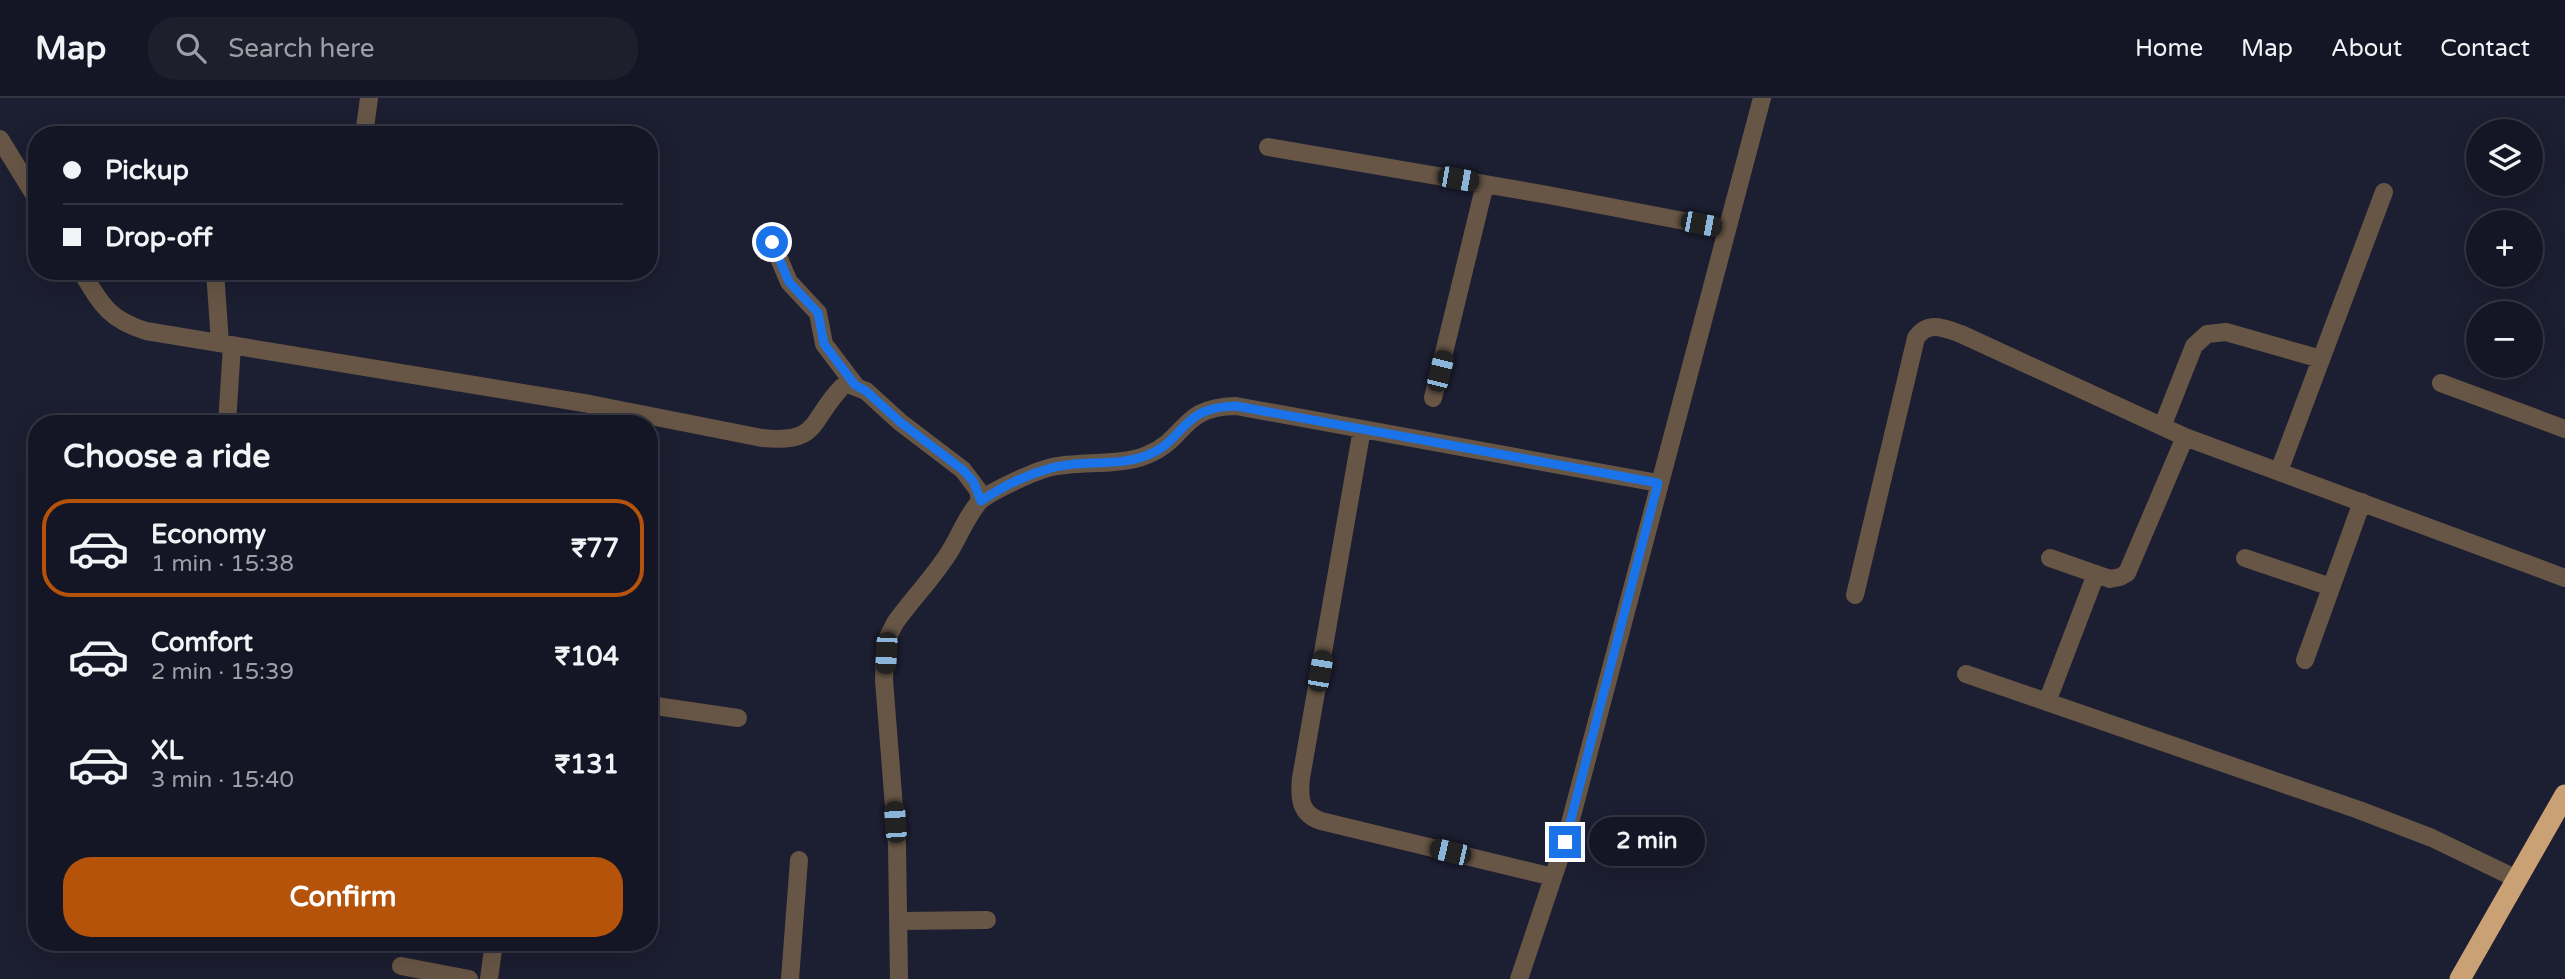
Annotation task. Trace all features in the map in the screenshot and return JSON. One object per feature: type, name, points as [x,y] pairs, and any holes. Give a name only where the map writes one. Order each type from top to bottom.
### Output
[{"type":"highway","points":[[2460,979],[2565,795]]},
{"type":"street","points":[[364,126],[369,98]]},
{"type":"street","points":[[1519,979],[1565,842],[1762,98]]},
{"type":"street","points":[[0,139],[28,184]]},
{"type":"street","points":[[1268,146],[1726,229]]},
{"type":"street","points":[[1433,398],[1485,184]]},
{"type":"street","points":[[2278,471],[2384,192]]},
{"type":"street","points":[[772,242],[789,282],[818,313],[824,344],[855,385]]},
{"type":"street","points":[[87,280],[106,310],[116,319],[146,331],[576,402],[639,415]]},
{"type":"street","points":[[216,280],[226,344],[227,415]]},
{"type":"street","points":[[1855,594],[1913,350],[1920,331],[1929,326],[1942,327],[2185,437],[2565,578]]},
{"type":"street","points":[[2162,426],[2194,346],[2207,334],[2226,332],[2321,359]]},
{"type":"street","points":[[2441,383],[2565,429]]},
{"type":"street","points":[[658,419],[777,440],[801,436],[810,430],[835,395],[848,384],[855,385],[963,470],[973,481],[981,501]]},
{"type":"street","points":[[899,979],[897,845],[884,680],[889,635],[902,613],[945,559],[981,501],[1050,467],[1143,457],[1169,441],[1188,421],[1211,408],[1236,406],[1658,483]]},
{"type":"street","points":[[1363,429],[1301,778],[1300,792],[1304,810],[1310,817],[1321,821],[1553,877]]},
{"type":"street","points":[[2050,558],[2110,579],[2120,578],[2127,573],[2185,437]]},
{"type":"street","points":[[2305,660],[2362,502]]},
{"type":"street","points":[[2245,558],[2331,587]]},
{"type":"street","points":[[2047,702],[2096,574]]},
{"type":"street","points":[[1966,674],[2359,810],[2432,838],[2517,879]]},
{"type":"street","points":[[658,706],[738,718]]},
{"type":"street","points":[[790,979],[799,860]]},
{"type":"street","points":[[899,921],[987,920]]},
{"type":"street","points":[[489,979],[493,951]]},
{"type":"street","points":[[401,966],[469,979]]},
{"type":"route","points":[[772,242],[794,290],[818,313],[824,344],[855,385],[963,470],[973,481],[981,501],[1050,467],[1143,457],[1169,441],[1198,413],[1222,406],[1236,406],[1658,483],[1565,842]]}]
